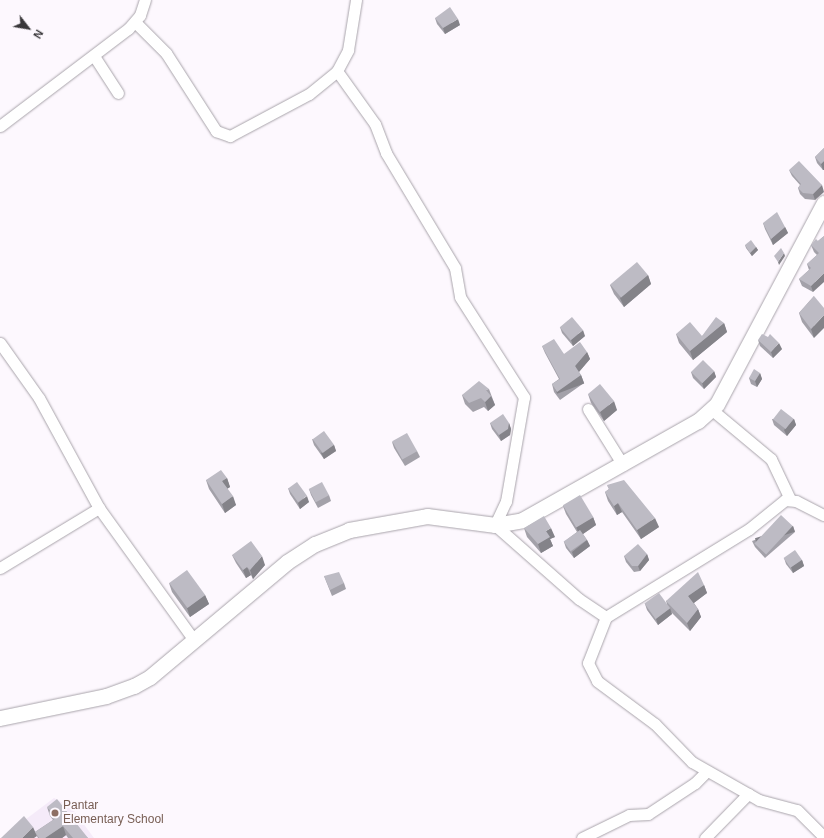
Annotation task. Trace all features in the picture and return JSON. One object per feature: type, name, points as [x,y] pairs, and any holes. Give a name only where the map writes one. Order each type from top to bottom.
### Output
[{"type":"street","points":[[0,126],[94,56],[135,22],[145,0]]},
{"type":"street","points":[[135,22],[158,42],[216,131],[225,136],[236,134],[309,94],[337,71],[348,50],[356,0]]},
{"type":"street","points":[[94,56],[118,93]]},
{"type":"street","points":[[337,71],[374,124],[386,153],[455,268],[460,298],[524,397],[506,501],[495,525]]},
{"type":"street","points":[[0,718],[122,692],[150,676],[287,562],[316,544],[349,530],[427,516],[495,525],[522,520],[623,465],[698,421],[711,409],[824,203]]},
{"type":"street","points":[[0,343],[39,398],[99,508],[194,640]]},
{"type":"street","points":[[588,409],[623,465]]},
{"type":"street","points":[[711,409],[771,459],[790,499],[824,514]]},
{"type":"street","points":[[790,499],[749,529],[606,617],[589,657],[593,677],[655,724],[692,762],[748,794],[798,810],[824,837]]},
{"type":"street","points":[[0,568],[99,508]]},
{"type":"street","points":[[495,525],[579,599],[606,617]]},
{"type":"street","points":[[582,838],[629,815],[648,814],[695,783],[707,771]]},
{"type":"street","points":[[705,838],[748,794]]},
{"type":"shaded area","name":"Pantar Elementary School","points":[[54,798],[71,807],[94,838],[1,838]]},
{"type":"building","points":[[450,7],[458,19],[443,28],[435,18]]},
{"type":"building","points":[[824,148],[824,161],[821,164],[815,157]]},
{"type":"building","points":[[799,161],[822,185],[813,194],[803,193],[798,188],[801,184],[789,170]]},
{"type":"building","points":[[777,212],[785,227],[771,239],[763,223]]},
{"type":"building","points":[[824,236],[824,273],[811,286],[799,279],[811,268],[807,264],[819,253],[811,245],[816,239],[818,241]]},
{"type":"building","points":[[751,240],[756,247],[750,253],[745,245]]},
{"type":"building","points":[[781,248],[784,253],[778,262],[774,256]]},
{"type":"building","points":[[637,262],[648,275],[621,298],[610,284]]},
{"type":"building","points":[[814,296],[824,308],[824,315],[811,329],[799,313]]},
{"type":"building","points":[[572,317],[583,330],[571,340],[560,327]]},
{"type":"building","points":[[716,317],[724,323],[690,351],[676,334],[690,322],[702,336]]},
{"type":"building","points":[[762,334],[768,337],[770,334],[779,343],[771,352],[758,340]]},
{"type":"building","points":[[554,339],[564,354],[580,342],[587,352],[575,366],[581,375],[557,392],[552,384],[560,379],[542,346]]},
{"type":"building","points":[[703,360],[714,371],[702,383],[691,372]]},
{"type":"building","points":[[754,369],[760,373],[755,381],[749,378]]},
{"type":"building","points":[[479,381],[489,389],[486,390],[491,396],[485,402],[481,398],[469,403],[462,395]]},
{"type":"building","points":[[600,384],[614,401],[600,412],[588,394]]},
{"type":"building","points":[[781,409],[794,419],[786,429],[773,419]]},
{"type":"building","points":[[503,414],[509,423],[508,429],[499,435],[490,423]]},
{"type":"building","points":[[324,431],[334,445],[323,453],[313,439]]},
{"type":"building","points":[[407,433],[417,451],[402,460],[392,441]]},
{"type":"building","points":[[221,470],[227,478],[222,481],[233,496],[222,504],[206,480]]},
{"type":"building","points":[[624,480],[655,518],[637,530],[618,503],[614,506],[605,492],[609,489],[607,485]]},
{"type":"building","points":[[297,482],[307,496],[298,502],[288,488]]},
{"type":"building","points":[[322,482],[329,495],[316,502],[309,489]]},
{"type":"building","points":[[580,495],[593,517],[576,528],[563,505]]},
{"type":"building","points":[[781,515],[793,526],[766,554],[754,544]]},
{"type":"building","points":[[544,516],[551,528],[546,531],[550,537],[538,544],[524,528]]},
{"type":"building","points":[[580,530],[587,540],[570,551],[564,541]]},
{"type":"building","points":[[251,541],[262,556],[250,570],[247,567],[243,570],[232,555]]},
{"type":"building","points":[[638,544],[647,554],[638,566],[632,566],[624,556]]},
{"type":"building","points":[[795,550],[802,560],[790,568],[784,558]]},
{"type":"building","points":[[187,570],[205,595],[187,608],[169,583]]},
{"type":"building","points":[[339,572],[344,583],[330,590],[324,576]]},
{"type":"building","points":[[698,572],[704,585],[688,596],[698,609],[687,623],[666,601]]},
{"type":"building","points":[[659,593],[670,608],[656,619],[644,604]]},
{"type":"building","points":[[57,799],[88,838],[73,838],[63,826],[45,838],[39,838],[35,832],[56,818],[47,807]]},
{"type":"building","points":[[24,816],[33,827],[22,838],[1,838]]},
{"type":"place","name":"Pantar Elementary School","points":[[55,813]]}]
